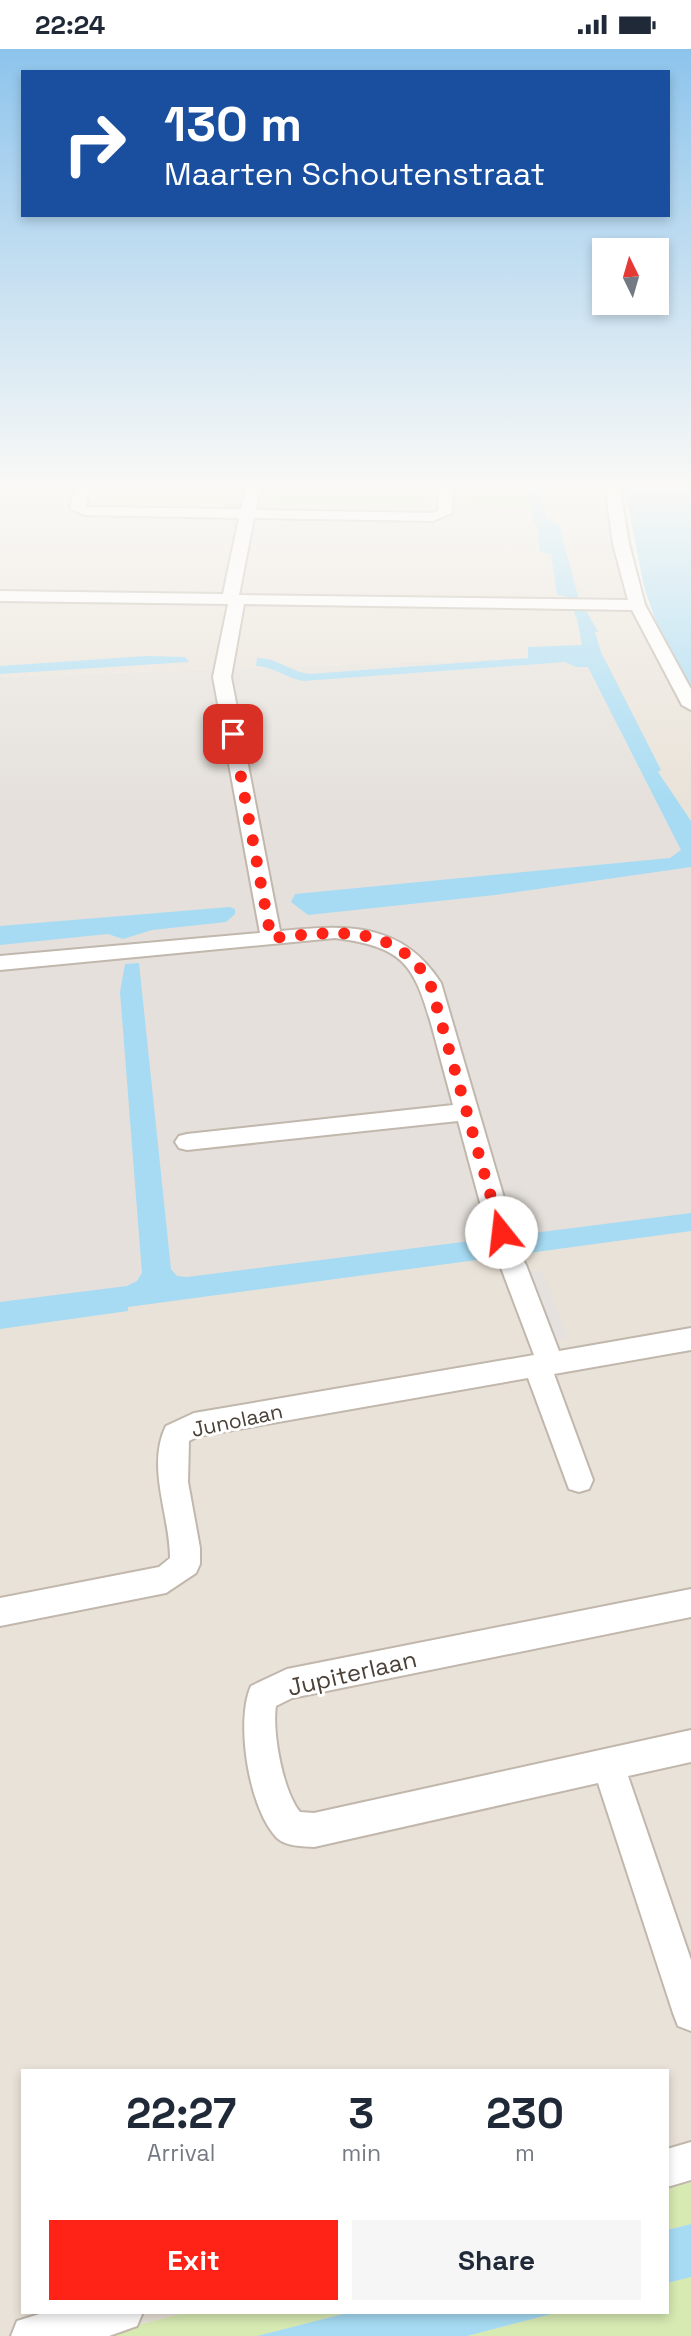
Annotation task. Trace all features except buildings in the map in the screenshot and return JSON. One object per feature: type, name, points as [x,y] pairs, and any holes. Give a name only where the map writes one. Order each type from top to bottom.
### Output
[{"type":"street","points":[[234,591],[222,677],[271,938]]},
{"type":"street","points":[[633,591],[637,605],[691,705]]},
{"type":"street","points":[[0,596],[637,605]]},
{"type":"street","points":[[0,963],[335,932],[383,940],[413,958],[430,983],[501,1232]]},
{"type":"street","points":[[187,1142],[467,1112]]},
{"type":"street","points":[[513,1265],[579,1480]]},
{"type":"street","name":"Junolaan","points":[[0,1612],[166,1579],[186,1564],[187,1544],[171,1450],[176,1434],[194,1425],[691,1339]]},
{"type":"street","name":"Jupiterlaan","points":[[691,1603],[298,1682],[262,1697],[258,1721],[275,1808],[291,1828],[314,1830],[691,1746]]},
{"type":"street","points":[[607,1764],[691,2013]]},
{"type":"street","points":[[669,2167],[691,2161]]},
{"type":"street","points":[[32,2336],[115,2314]]},
{"type":"shaded area","points":[[0,591],[641,591],[691,697],[691,853],[591,655],[0,677]]},
{"type":"shaded area","points":[[591,655],[691,853],[691,1228],[0,1318],[0,677]]},
{"type":"shaded area","points":[[691,1228],[691,2336],[0,2336],[0,1318]]},
{"type":"shaded area","points":[[542,1270],[568,1337],[555,1340],[529,1272]]},
{"type":"green space","points":[[691,2182],[691,2224],[669,2230],[669,2188]]},
{"type":"green space","points":[[691,2277],[691,2336],[467,2336],[551,2314],[669,2314],[669,2282]]},
{"type":"green space","points":[[181,2314],[343,2314],[257,2336],[95,2336]]},
{"type":"water","points":[[556,591],[577,591],[598,632],[595,632],[601,652],[661,770],[658,772],[691,821],[691,867],[495,895],[308,915],[291,902],[295,894],[670,858],[681,850],[588,667],[576,667],[565,662],[303,681],[256,666],[257,658],[264,659],[309,674],[528,658],[528,647],[582,645],[577,619],[568,597],[557,595]]},
{"type":"water","points":[[645,591],[691,591],[691,691],[663,642]]},
{"type":"water","points":[[147,656],[185,657],[189,662],[0,674],[0,666]]},
{"type":"water","points":[[230,907],[235,909],[235,914],[226,922],[152,930],[123,939],[108,934],[0,945],[0,926]]},
{"type":"water","points":[[139,963],[171,1269],[177,1276],[187,1277],[691,1213],[691,1231],[128,1307],[128,1311],[0,1329],[0,1302],[127,1286],[137,1281],[142,1273],[120,992],[125,964]]},
{"type":"water","points":[[691,2224],[691,2277],[669,2282],[669,2230]]},
{"type":"water","points":[[343,2314],[551,2314],[467,2336],[257,2336]]},
{"type":"route","points":[[233,734],[271,938],[335,932],[359,935],[383,940],[413,958],[430,983],[501,1232]]}]
